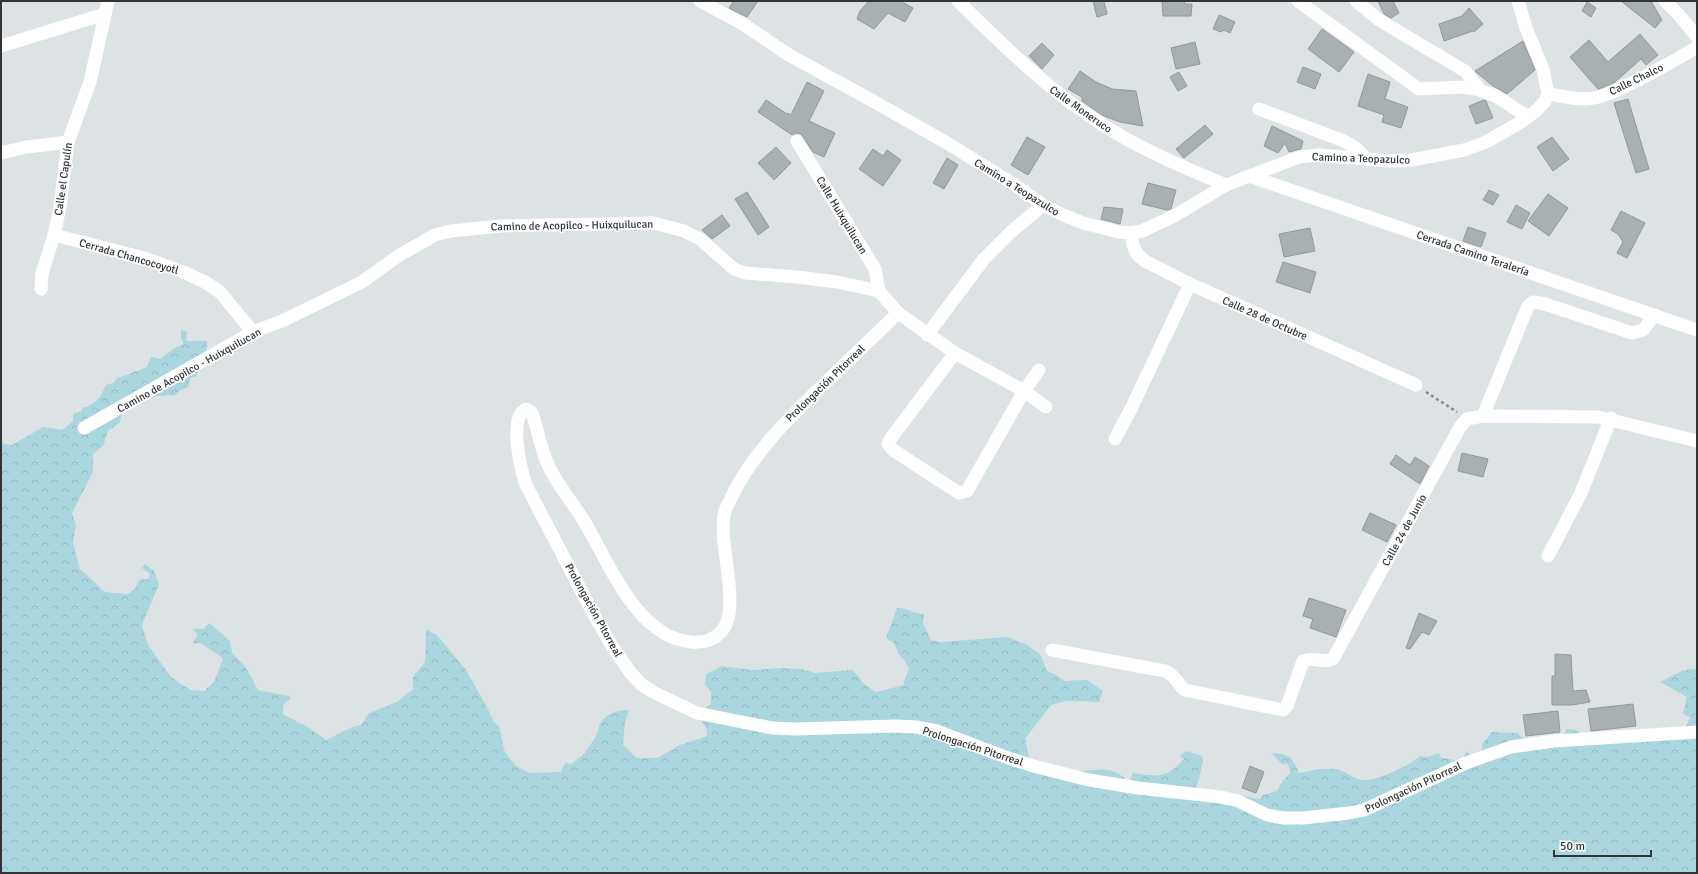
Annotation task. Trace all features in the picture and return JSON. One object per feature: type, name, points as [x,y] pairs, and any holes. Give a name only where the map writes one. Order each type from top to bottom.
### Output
[{"type":"street","name":"Camino a Teopazulco","points":[[700,1],[742,24],[788,55],[874,100],[947,143],[1019,188],[1043,205],[1083,223],[1119,232],[1131,233],[1142,231],[1176,215],[1226,185],[1299,157],[1319,155],[1367,159],[1412,160],[1464,150],[1486,142],[1532,113]]},
{"type":"street","name":"Calle Moneruco","points":[[958,1],[1025,66],[1047,85],[1102,125],[1162,158],[1226,185]]},
{"type":"street","points":[[1298,1],[1419,89],[1463,87],[1496,96],[1532,113],[1545,101],[1548,94],[1544,69],[1526,28],[1518,1]]},
{"type":"street","points":[[1356,1],[1379,20],[1465,71],[1481,91]]},
{"type":"street","points":[[1665,1],[1679,14],[1697,36]]},
{"type":"street","points":[[1,46],[106,7]]},
{"type":"street","name":"Calle el Capulín","points":[[41,289],[42,274],[54,235],[63,186],[68,142],[90,82],[106,7]]},
{"type":"street","name":"Calle Chalco","points":[[1548,94],[1575,99],[1594,98],[1617,91],[1678,59],[1697,47]]},
{"type":"street","points":[[1259,109],[1344,141],[1357,149],[1367,159]]},
{"type":"street","name":"Calle Huixquilucan","points":[[797,141],[875,269],[879,292]]},
{"type":"street","points":[[1,152],[68,142]]},
{"type":"street","name":"Cerrada Camino Teralería","points":[[1250,176],[1697,330]]},
{"type":"street","points":[[928,335],[984,259],[1011,232],[1043,205]]},
{"type":"street","name":"Camino de Acopilco - Huixquilucan","points":[[84,428],[253,332],[296,314],[362,282],[398,256],[435,235],[457,230],[500,226],[653,223],[684,231],[700,239],[734,269],[745,273],[837,282],[879,292]]},
{"type":"street","name":"Calle 28 de Octubre","points":[[1131,233],[1133,245],[1137,254],[1145,261],[1190,284],[1416,385]]},
{"type":"street","name":"Cerrada Chancocoyotl","points":[[54,235],[144,258],[183,272],[205,282],[220,292],[253,332]]},
{"type":"street","points":[[1115,439],[1131,409],[1190,284]]},
{"type":"street","points":[[879,292],[898,313],[953,356],[1024,391],[1046,407]]},
{"type":"street","points":[[1483,416],[1528,306],[1533,302],[1545,304],[1632,333],[1643,330],[1655,315]]},
{"type":"street","name":"Prolongación Pitorreal","points":[[898,313],[784,423],[762,448],[743,476],[726,510],[723,528],[730,593],[728,620],[721,632],[711,640],[700,643],[683,641],[666,635],[653,626],[628,597],[584,522],[550,470],[532,413],[526,409],[522,411],[518,423],[518,449],[520,465],[526,485],[608,640],[630,672],[641,684],[678,705],[697,713],[733,721],[772,728],[795,729],[896,726],[916,727],[937,731],[1011,759],[1089,780],[1138,788],[1221,797],[1238,802],[1267,815],[1284,818],[1349,813],[1364,810],[1466,762],[1511,747],[1554,741],[1697,732]]},
{"type":"street","points":[[953,356],[888,444],[893,450],[955,492],[963,494],[967,492],[1024,391],[1039,370]]},
{"type":"street","points":[[1467,419],[1483,416],[1610,418],[1697,442]]},
{"type":"street","points":[[1548,556],[1581,493],[1610,418]]},
{"type":"street","name":"Calle 24 de Junio","points":[[1052,650],[1166,671],[1176,677],[1181,687],[1185,690],[1283,710],[1287,706],[1303,661],[1309,659],[1325,662],[1332,659],[1335,655],[1460,427],[1467,419]]},
{"type":"path","points":[[1416,385],[1467,419]]},
{"type":"green space","points":[[181,330],[187,332],[186,341],[207,341],[206,358],[195,377],[191,377],[188,387],[179,391],[175,395],[156,396],[123,409],[120,422],[108,431],[103,446],[93,454],[93,472],[72,513],[76,525],[73,543],[80,569],[105,592],[128,594],[135,589],[139,580],[148,579],[150,574],[142,568],[145,564],[154,571],[159,584],[142,625],[148,645],[170,676],[190,690],[204,691],[214,682],[223,658],[200,643],[193,643],[198,634],[192,629],[204,629],[209,623],[230,641],[232,653],[245,666],[258,690],[289,696],[291,698],[283,705],[283,714],[309,728],[326,740],[350,728],[361,725],[369,713],[397,702],[413,689],[413,677],[425,662],[426,629],[437,635],[466,670],[493,720],[500,728],[504,750],[516,766],[530,773],[561,772],[565,763],[571,764],[584,754],[598,733],[599,727],[604,718],[618,711],[624,710],[629,710],[625,722],[623,745],[637,758],[657,758],[680,745],[707,736],[706,727],[701,721],[707,716],[702,711],[711,704],[711,692],[705,685],[706,674],[721,666],[752,670],[782,668],[801,669],[815,673],[853,670],[864,684],[876,692],[904,685],[909,669],[899,655],[894,643],[886,638],[897,608],[901,608],[924,614],[923,623],[931,640],[941,642],[1008,637],[1027,645],[1040,654],[1047,671],[1065,681],[1087,680],[1103,691],[1099,702],[1066,701],[1051,705],[1025,739],[1029,757],[1049,767],[1065,772],[1108,770],[1122,776],[1128,782],[1132,777],[1132,773],[1161,775],[1172,770],[1184,759],[1180,756],[1186,751],[1200,755],[1203,758],[1195,790],[1260,799],[1263,795],[1277,791],[1284,779],[1290,773],[1288,764],[1282,764],[1271,753],[1286,755],[1292,759],[1299,773],[1326,768],[1342,771],[1360,780],[1369,780],[1393,772],[1416,760],[1420,756],[1428,757],[1439,753],[1441,758],[1463,761],[1466,751],[1474,757],[1481,752],[1483,743],[1492,732],[1517,733],[1525,739],[1557,744],[1567,729],[1573,729],[1581,733],[1686,728],[1690,717],[1683,714],[1687,697],[1660,682],[1682,671],[1697,669],[1697,873],[1,873],[1,443],[12,445],[43,427],[62,430],[73,421],[73,414],[82,411],[82,408],[91,405],[97,400],[106,385],[113,383],[118,377],[147,367],[151,357],[160,359],[176,347],[184,344],[181,338]]},
{"type":"building","points":[[734,1],[758,1],[747,17],[729,8]]},
{"type":"building","points":[[869,1],[900,1],[913,8],[905,22],[888,13],[874,29],[857,19],[860,11]]},
{"type":"building","points":[[1093,1],[1104,1],[1107,14],[1097,17]]},
{"type":"building","points":[[1162,1],[1184,1],[1185,4],[1192,4],[1191,16],[1163,16]]},
{"type":"building","points":[[1378,1],[1393,1],[1399,13],[1391,18],[1384,14]]},
{"type":"building","points":[[1621,1],[1651,1],[1662,20],[1655,28]]},
{"type":"building","points":[[1587,2],[1596,8],[1591,17],[1582,11]]},
{"type":"building","points":[[1469,8],[1483,24],[1474,32],[1473,31],[1444,41],[1439,24],[1462,16]]},
{"type":"building","points":[[1219,15],[1235,22],[1230,33],[1224,30],[1221,32],[1213,29]]},
{"type":"building","points":[[1322,29],[1354,52],[1339,72],[1308,49]]},
{"type":"building","points":[[1640,34],[1658,55],[1646,65],[1641,59],[1615,82],[1598,89],[1570,57],[1589,40],[1608,62]]},
{"type":"building","points":[[1523,41],[1535,70],[1507,94],[1493,86],[1475,71]]},
{"type":"building","points":[[1195,42],[1200,64],[1176,69],[1171,48]]},
{"type":"building","points":[[1042,43],[1054,55],[1042,69],[1029,56]]},
{"type":"building","points":[[1303,67],[1321,74],[1315,89],[1297,82]]},
{"type":"building","points":[[1080,71],[1096,82],[1112,89],[1136,91],[1143,126],[1120,122],[1102,115],[1082,101],[1082,97],[1068,89]]},
{"type":"building","points":[[1179,72],[1187,86],[1178,91],[1170,77]]},
{"type":"building","points":[[1368,74],[1390,82],[1385,99],[1408,107],[1401,128],[1382,122],[1384,115],[1358,106]]},
{"type":"building","points":[[807,82],[824,91],[809,121],[835,133],[824,157],[813,152],[801,134],[796,133],[792,135],[758,112],[766,100],[787,114],[788,113],[791,115]]},
{"type":"building","points":[[1628,99],[1649,169],[1636,173],[1614,103]]},
{"type":"building","points":[[1484,100],[1486,101],[1493,118],[1476,124],[1469,106]]},
{"type":"building","points":[[1205,125],[1213,134],[1184,158],[1176,149]]},
{"type":"building","points":[[1272,126],[1303,141],[1301,149],[1289,152],[1285,143],[1278,153],[1264,146]]},
{"type":"building","points":[[1027,137],[1045,147],[1028,175],[1011,165]]},
{"type":"building","points":[[1552,137],[1569,159],[1553,171],[1537,147]]},
{"type":"building","points":[[776,147],[791,163],[774,180],[758,163]]},
{"type":"building","points":[[873,149],[883,156],[887,150],[901,160],[883,186],[859,169]]},
{"type":"building","points":[[947,158],[958,165],[944,189],[933,183]]},
{"type":"building","points":[[1148,183],[1176,190],[1171,209],[1167,210],[1142,204]]},
{"type":"building","points":[[1489,190],[1499,195],[1493,205],[1483,200]]},
{"type":"building","points":[[747,192],[769,227],[758,235],[735,199]]},
{"type":"building","points":[[1548,194],[1568,208],[1549,236],[1528,221]]},
{"type":"building","points":[[1516,205],[1530,213],[1522,229],[1507,222]]},
{"type":"building","points":[[1104,207],[1123,209],[1120,224],[1101,219]]},
{"type":"building","points":[[1621,211],[1645,223],[1627,258],[1617,253],[1623,242],[1618,234],[1611,230]]},
{"type":"building","points":[[722,215],[730,226],[712,239],[702,230]]},
{"type":"building","points":[[1468,227],[1486,233],[1481,247],[1463,241]]},
{"type":"building","points":[[1310,228],[1315,251],[1284,257],[1279,234]]},
{"type":"building","points":[[1283,262],[1316,272],[1310,293],[1276,282]]},
{"type":"building","points":[[1462,453],[1488,459],[1483,477],[1458,471]]},
{"type":"building","points":[[1396,455],[1410,465],[1415,457],[1429,466],[1420,484],[1390,464]]},
{"type":"building","points":[[1370,513],[1396,525],[1387,542],[1362,530]]},
{"type":"building","points":[[1309,598],[1346,610],[1336,637],[1310,628],[1313,619],[1303,616]]},
{"type":"building","points":[[1419,613],[1437,621],[1429,635],[1422,632],[1410,649],[1406,648]]},
{"type":"building","points":[[1555,654],[1571,655],[1573,691],[1586,690],[1590,702],[1572,705],[1552,705],[1552,676],[1555,676]]},
{"type":"building","points":[[1633,704],[1636,726],[1591,731],[1588,709]]},
{"type":"building","points":[[1558,711],[1560,732],[1526,736],[1523,715]]},
{"type":"building","points":[[1250,766],[1264,772],[1256,793],[1242,788]]}]
